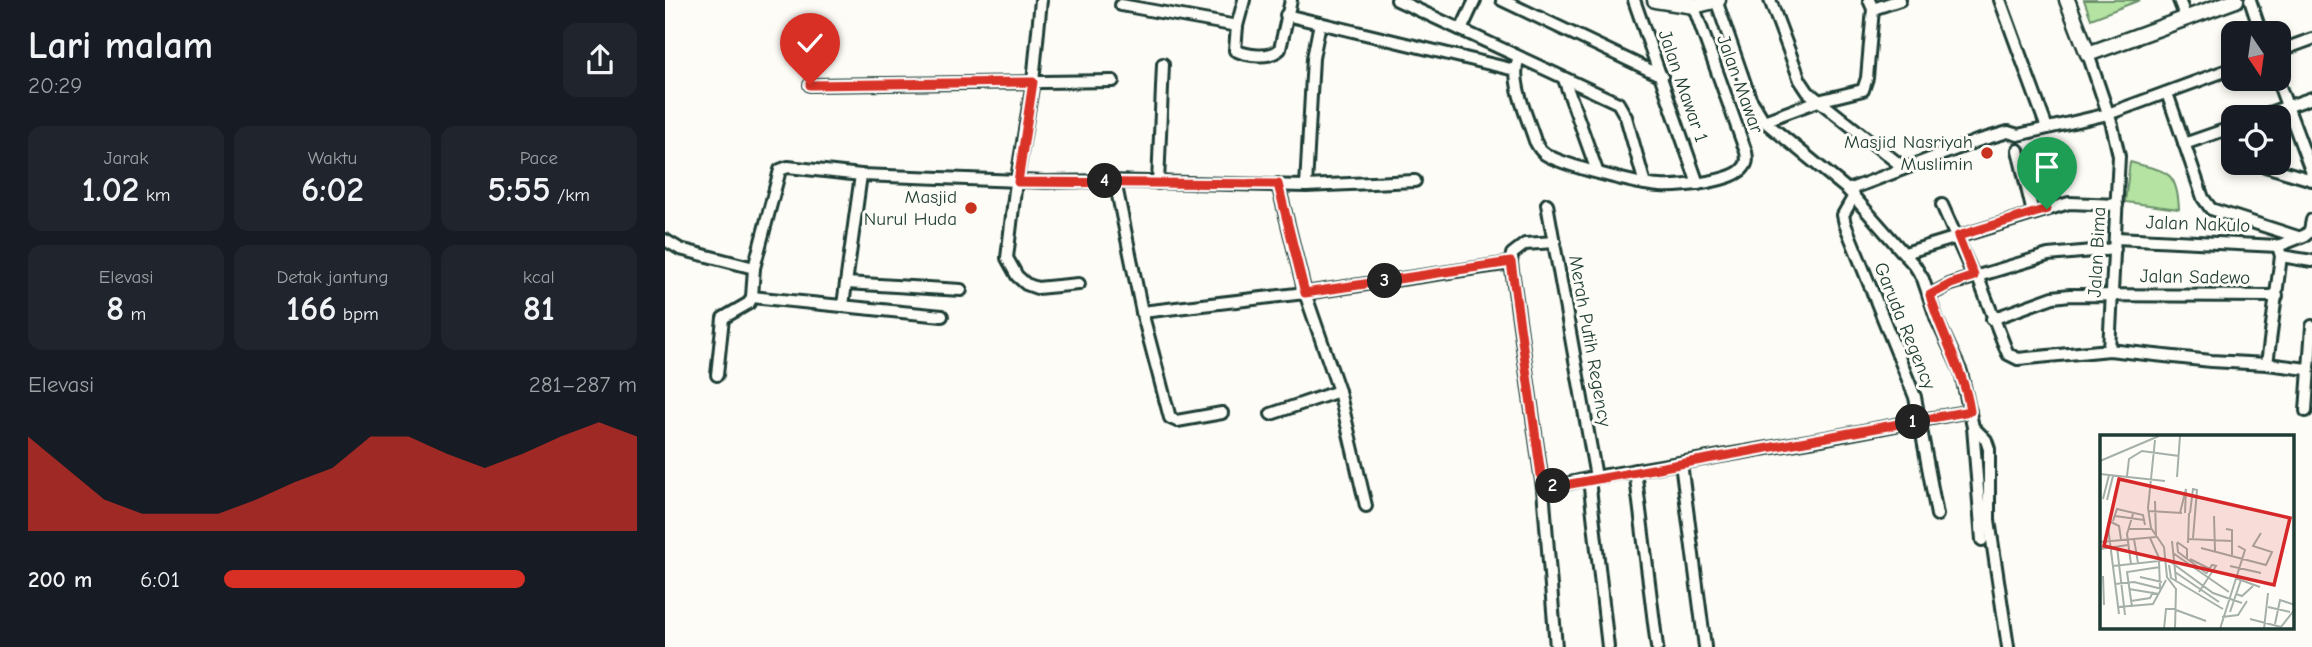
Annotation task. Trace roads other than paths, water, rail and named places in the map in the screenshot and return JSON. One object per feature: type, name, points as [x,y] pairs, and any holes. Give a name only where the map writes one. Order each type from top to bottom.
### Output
[{"type":"street","points":[[1041,0],[1033,82],[1007,258],[1010,266],[1026,284],[1037,288],[1079,284]]},
{"type":"street","points":[[1244,0],[1237,26],[1235,50],[1274,54],[1280,49],[1291,0]]},
{"type":"street","points":[[1397,0],[1621,106],[1645,184]]},
{"type":"street","points":[[1461,30],[1475,0]]},
{"type":"street","points":[[1502,0],[1662,76]]},
{"type":"street","name":"Jalan Mawar 1","points":[[1634,0],[1698,184]]},
{"type":"street","points":[[1655,0],[1707,2],[1750,98],[1764,121],[1851,193],[1915,265],[1961,372],[1973,427],[1982,540]]},
{"type":"street","points":[[1770,0],[1800,80],[1808,92],[1904,167]]},
{"type":"street","points":[[1764,121],[1818,101],[1858,92],[1866,85],[1871,5],[1900,0]]},
{"type":"street","points":[[2000,0],[2047,128]]},
{"type":"street","points":[[2067,0],[2088,54],[2236,0]]},
{"type":"street","points":[[2179,0],[2186,18]]},
{"type":"street","points":[[2250,0],[2257,21]]},
{"type":"street","name":"Jalan Mawar","points":[[1698,184],[1735,174],[1743,169],[1747,159],[1707,2]]},
{"type":"street","points":[[1121,5],[1237,26]]},
{"type":"street","points":[[1286,15],[1515,70]]},
{"type":"street","points":[[1306,186],[1313,58],[1320,23]]},
{"type":"street","points":[[2291,47],[2312,39]]},
{"type":"street","name":"Jalan Bima","points":[[2088,54],[2119,156],[2109,350]]},
{"type":"street","points":[[1519,58],[1515,70],[1516,80],[1540,150],[1556,159],[1645,184],[1671,187],[1698,184]]},
{"type":"street","points":[[1158,183],[1163,64]]},
{"type":"street","points":[[1851,193],[1904,167],[1977,141],[2008,132],[2018,135],[2108,114],[2221,73]]},
{"type":"street","points":[[1564,79],[1597,171]]},
{"type":"street","points":[[810,85],[1113,81]]},
{"type":"street","points":[[2167,93],[2203,198],[2211,209],[2298,237]]},
{"type":"street","points":[[2290,105],[2312,98]]},
{"type":"street","points":[[2291,117],[2312,173]]},
{"type":"street","points":[[2184,144],[2221,131]]},
{"type":"street","points":[[2018,150],[2033,213]]},
{"type":"street","points":[[717,375],[723,318],[749,303],[752,297],[754,268],[781,170],[788,167],[861,175],[1018,182],[1115,181],[1306,186],[1415,181]]},
{"type":"street","points":[[2291,174],[2312,180]]},
{"type":"street","points":[[843,305],[861,175]]},
{"type":"street","points":[[1115,181],[1142,312],[1170,418],[1177,421],[1221,413]]},
{"type":"street","points":[[1278,184],[1305,293],[1339,391],[1366,506]]},
{"type":"street","name":"Garuda Regency","points":[[1851,193],[1843,215],[1845,224],[1915,397],[1937,516]]},
{"type":"street","points":[[1905,253],[2069,203],[2117,205]]},
{"type":"street","name":"Merah Putih Regency","points":[[1546,204],[1555,243],[1592,478],[1608,647]]},
{"type":"street","points":[[1942,205],[2008,354],[2018,359],[2109,350],[2307,369]]},
{"type":"street","points":[[2267,364],[2277,296],[2280,251],[2298,237],[2306,235],[2311,230],[2312,220]]},
{"type":"street","points":[[665,240],[700,255],[754,268]]},
{"type":"street","points":[[1555,243],[1525,244],[1512,254],[1511,262],[1543,489],[1556,647]]},
{"type":"street","name":"Jalan Nakulo","points":[[1930,295],[1951,284],[2048,255],[2116,244],[2280,251],[2312,261]]},
{"type":"street","points":[[1142,312],[1305,293],[1511,262]]},
{"type":"street","points":[[846,283],[961,290]]},
{"type":"street","name":"Jalan Sadewo","points":[[1992,318],[2053,297],[2112,293],[2277,296]]},
{"type":"street","points":[[752,297],[942,316]]},
{"type":"street","points":[[2305,411],[2312,326]]},
{"type":"street","points":[[1271,414],[1339,391]]},
{"type":"street","points":[[1543,489],[1635,470],[1970,411]]},
{"type":"street","points":[[1973,427],[1986,440],[1989,449],[1989,520],[2008,647]]},
{"type":"street","points":[[1681,463],[1705,647]]},
{"type":"street","points":[[1635,470],[1657,647]]},
{"type":"place","name":"Masjid Nasriyah Muslimin","points":[[1987,153]]},
{"type":"place","name":"Masjid Nurul Huda","points":[[971,208]]}]
